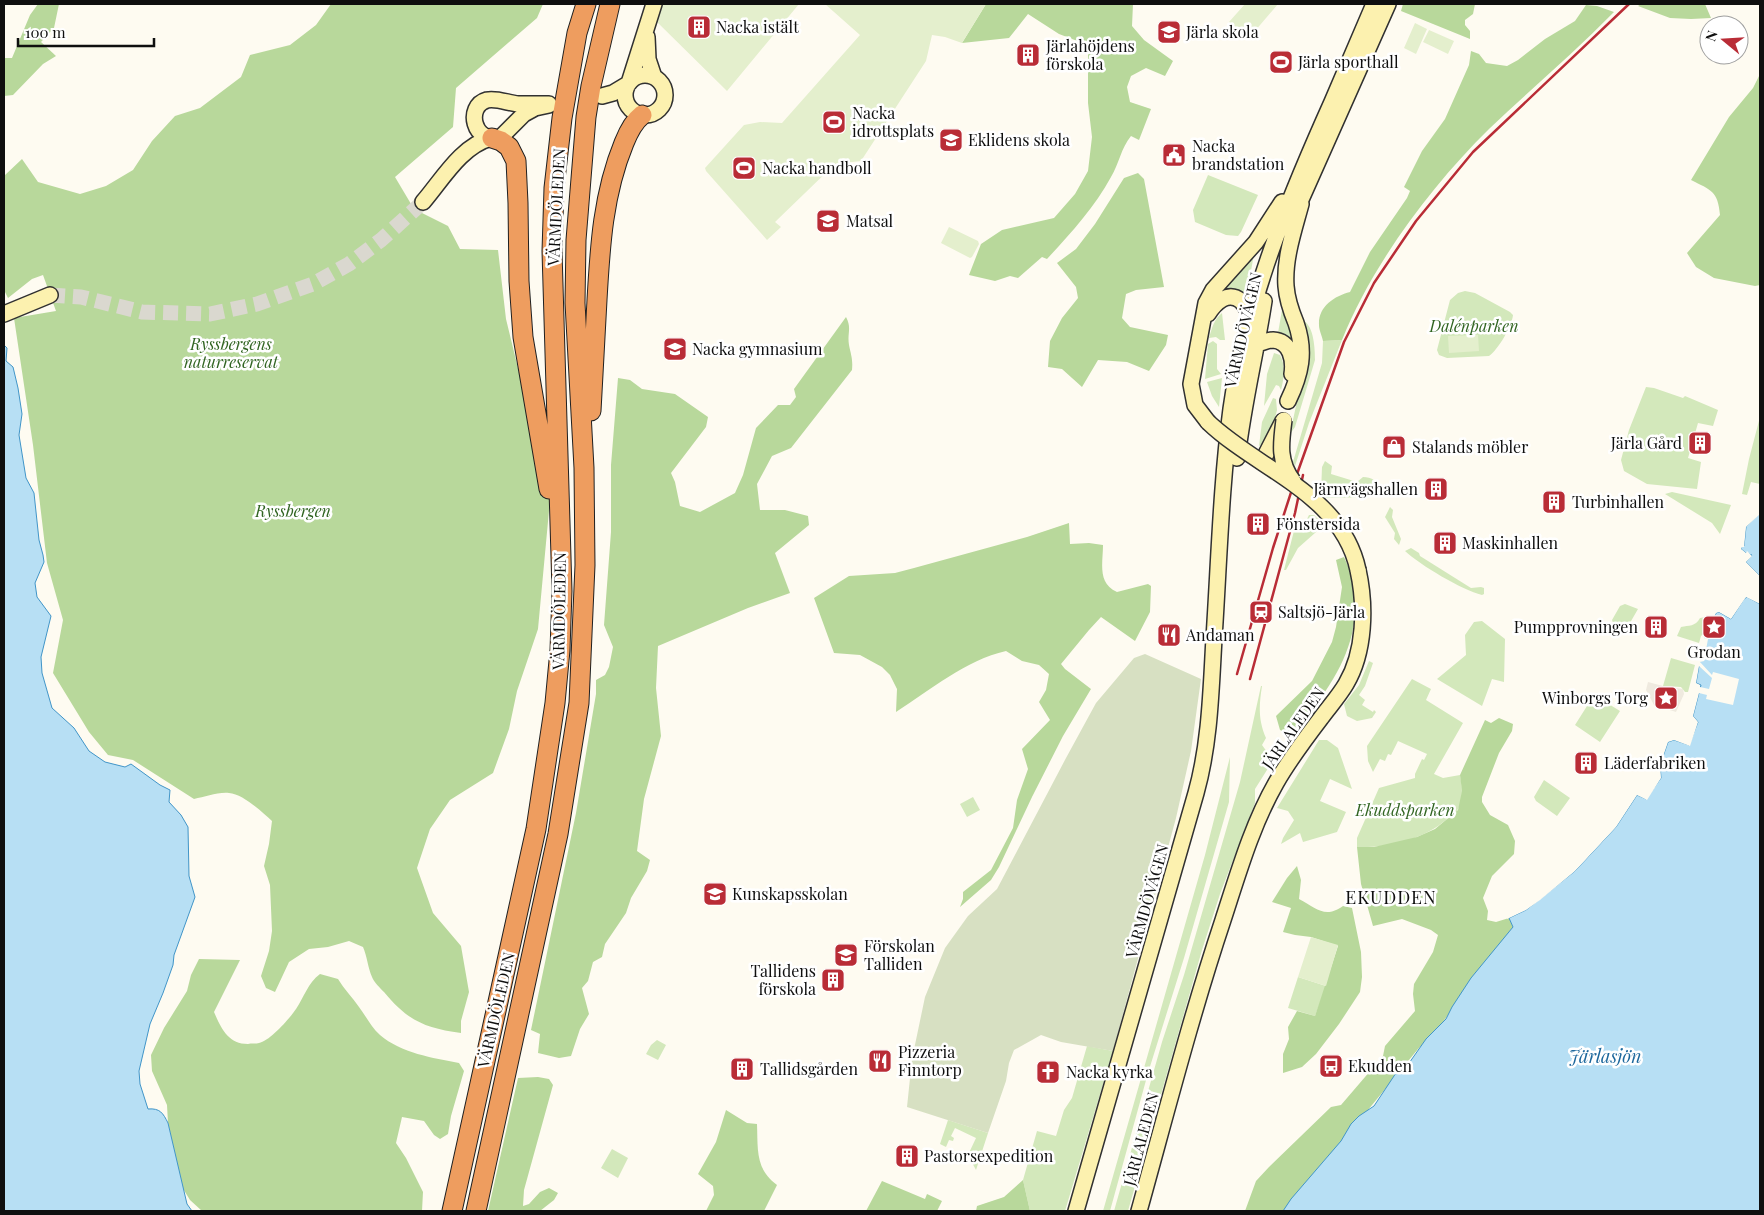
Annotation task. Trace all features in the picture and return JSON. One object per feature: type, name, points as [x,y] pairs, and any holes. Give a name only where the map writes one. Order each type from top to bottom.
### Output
[{"type":"highway","name":"VÄRMDÖLEDEN","points":[[452,1211],[536,829],[548,757],[559,658],[562,595],[552,251],[554,188],[562,118],[578,33],[586,4]]},
{"type":"highway","name":"VÄRMDÖLEDEN","points":[[476,1211],[556,844],[570,769],[580,694],[585,565],[584,468],[575,303],[576,240],[586,117],[591,86],[610,4]]},
{"type":"highway","points":[[584,517],[599,261],[604,212],[612,176],[633,124],[635,110]]},
{"type":"highway","points":[[491,138],[501,141],[509,147],[516,161],[522,337],[560,547]]},
{"type":"main road","name":"VÄRMDÖVÄGEN","points":[[1076,1211],[1201,775],[1206,748],[1218,595],[1225,469],[1231,410],[1236,378],[1251,315],[1270,254],[1299,175],[1374,4]]},
{"type":"main road","name":"VÄRMDÖVÄGEN","points":[[1218,595],[1233,520],[1234,481],[1242,413],[1257,344],[1264,300],[1282,244],[1304,191],[1388,4]]},
{"type":"main road","points":[[652,10],[647,50],[654,77]]},
{"type":"main road","points":[[635,110],[625,94],[652,10]]},
{"type":"main road","points":[[640,76],[654,77],[664,88],[664,99],[656,112],[649,115],[602,98],[640,76]]},
{"type":"main road","points":[[447,172],[463,144],[475,114],[480,105],[489,100],[519,104],[549,104],[529,111],[520,117],[505,135],[497,138],[484,136],[477,130],[474,120],[475,114]]},
{"type":"main road","points":[[423,202],[447,172],[469,149],[491,138]]},
{"type":"main road","points":[[1196,351],[1206,303],[1214,290],[1256,242],[1299,175]]},
{"type":"main road","points":[[1288,401],[1296,386],[1302,357],[1296,324],[1288,300],[1286,269],[1304,191]]},
{"type":"main road","points":[[4,314],[50,295]]},
{"type":"main road","points":[[1196,351],[1204,322],[1213,306],[1220,300],[1226,297],[1236,298],[1242,302],[1251,315]]},
{"type":"main road","points":[[1257,344],[1274,340],[1287,347],[1291,354],[1293,368],[1280,449],[1281,458],[1287,473],[1297,486]]},
{"type":"main road","name":"JÄRLALEDEN","points":[[1139,1211],[1184,1045],[1233,890],[1261,814],[1275,784],[1292,755],[1346,684],[1355,662],[1362,620],[1361,583],[1358,570],[1349,546],[1333,520],[1297,486],[1224,437],[1208,422],[1195,405],[1191,384],[1196,351]]},
{"type":"main road","points":[[1262,462],[1284,420]]},
{"type":"green space","points":[[38,4],[59,4],[54,28],[41,42],[56,56],[43,64],[13,95],[4,96],[4,58],[12,58],[30,15]]},
{"type":"green space","name":"Ryssbergen","points":[[331,4],[543,4],[537,18],[456,88],[453,127],[395,177],[414,209],[448,226],[460,249],[498,250],[506,319],[550,500],[538,629],[517,691],[509,729],[493,773],[450,800],[430,829],[417,868],[433,913],[461,946],[469,992],[461,1021],[461,1033],[437,1029],[418,1022],[401,1010],[373,979],[363,947],[349,941],[328,947],[309,949],[289,962],[275,992],[266,988],[261,976],[269,951],[272,931],[270,885],[264,866],[272,821],[252,804],[234,794],[220,793],[194,799],[133,760],[108,755],[89,732],[53,673],[63,620],[47,563],[33,445],[14,318],[56,311],[43,275],[32,279],[8,298],[4,290],[4,176],[22,159],[38,182],[80,194],[106,186],[133,170],[152,141],[175,116],[200,108],[241,77],[250,55],[290,45],[316,25]]},
{"type":"green space","points":[[662,4],[799,4],[727,91],[656,21]]},
{"type":"green space","name":"Nacka idrottsplats","points":[[825,4],[986,4],[962,43],[932,35],[926,61],[861,161],[835,164],[775,222],[781,227],[767,240],[705,168],[744,125],[760,122],[782,123],[860,35]]},
{"type":"green space","points":[[986,4],[1133,4],[1132,26],[1144,40],[1173,61],[1165,76],[1146,68],[1131,76],[1127,87],[1130,102],[1151,109],[1139,140],[1131,136],[1122,151],[1111,177],[1082,220],[1047,259],[1042,257],[1018,278],[1010,276],[995,281],[969,275],[981,244],[1002,230],[1054,218],[1075,194],[1088,171],[1092,137],[1088,103],[1088,45],[1059,34],[1028,14],[1009,38],[962,43]]},
{"type":"green space","points":[[1245,4],[1278,4],[1249,38],[1229,22]]},
{"type":"green space","points":[[1403,4],[1475,4],[1473,14],[1465,20],[1465,25],[1470,31],[1470,39],[1401,11]]},
{"type":"green space","points":[[1641,4],[1705,4],[1710,15],[1699,15],[1699,19],[1670,18],[1638,6]]},
{"type":"green space","points":[[1586,5],[1597,6],[1614,12],[1467,151],[1425,201],[1386,255],[1369,283],[1342,340],[1323,341],[1319,329],[1321,313],[1333,299],[1350,292],[1370,252],[1407,198],[1410,191],[1404,187],[1422,151],[1445,119],[1469,65],[1471,51],[1479,54],[1486,63],[1507,66],[1545,39],[1575,21]]},
{"type":"green space","points":[[1415,23],[1427,29],[1416,54],[1404,48]]},
{"type":"green space","points":[[1429,30],[1454,41],[1448,54],[1423,42]]},
{"type":"green space","points":[[1760,74],[1760,285],[1755,286],[1714,278],[1696,267],[1687,253],[1720,215],[1717,201],[1712,192],[1691,180],[1729,117],[1753,88]]},
{"type":"green space","points":[[1138,173],[1144,179],[1164,287],[1136,290],[1126,294],[1122,318],[1130,327],[1168,335],[1166,345],[1149,371],[1127,362],[1098,360],[1082,387],[1062,369],[1048,367],[1050,341],[1062,318],[1078,298],[1076,287],[1057,263],[1076,249],[1095,224],[1124,178]]},
{"type":"green space","points":[[1208,175],[1258,195],[1238,236],[1226,235],[1195,222],[1193,210]]},
{"type":"green space","points":[[949,227],[978,241],[979,244],[972,257],[970,258],[941,243]]},
{"type":"green space","points":[[1254,254],[1249,282],[1243,295],[1220,293]]},
{"type":"green space","name":"Dalénparken","points":[[1465,291],[1475,293],[1510,312],[1513,315],[1512,320],[1500,343],[1489,356],[1447,358],[1439,355],[1437,350],[1450,300],[1458,293]]},
{"type":"green space","points":[[1283,304],[1294,344],[1289,338],[1278,333]]},
{"type":"green space","points":[[1222,313],[1225,340],[1220,340],[1216,337],[1209,338],[1215,321]]},
{"type":"green space","points":[[846,317],[849,324],[852,370],[791,448],[772,456],[757,484],[760,510],[785,510],[808,516],[809,525],[775,553],[790,593],[748,608],[658,646],[656,688],[661,736],[644,799],[637,851],[650,860],[647,871],[631,898],[626,913],[605,944],[602,957],[593,962],[588,981],[582,988],[589,1014],[580,1029],[571,1056],[559,1058],[538,1053],[540,1034],[531,1030],[576,813],[596,694],[596,680],[605,675],[609,667],[613,647],[604,625],[611,532],[611,465],[618,378],[630,380],[642,389],[675,394],[708,417],[706,427],[671,473],[680,506],[700,512],[735,493],[743,475],[756,428],[778,405],[790,405],[796,397],[794,389]]},
{"type":"green space","points":[[1304,321],[1312,333],[1315,360],[1295,427],[1290,434],[1303,373],[1302,324]]},
{"type":"green space","points":[[1478,335],[1479,351],[1449,353],[1448,336]]},
{"type":"green space","points":[[1342,340],[1309,423],[1295,466],[1293,462],[1322,363],[1323,341]]},
{"type":"green space","points":[[1213,341],[1217,344],[1217,369],[1221,374],[1205,379],[1208,344]]},
{"type":"green space","points":[[1274,353],[1280,355],[1282,359],[1284,368],[1283,381],[1281,390],[1276,385],[1264,406],[1267,374]]},
{"type":"green space","points":[[1222,378],[1219,407],[1212,396],[1207,382]]},
{"type":"green space","points":[[1646,387],[1683,398],[1685,396],[1718,410],[1713,426],[1698,423],[1688,458],[1701,462],[1697,489],[1647,484],[1624,471],[1621,460],[1629,430]]},
{"type":"green space","points":[[1273,398],[1276,399],[1277,410],[1270,439],[1259,446],[1262,422]]},
{"type":"green space","points":[[1760,417],[1760,484],[1751,482],[1747,495],[1742,494],[1749,459]]},
{"type":"green space","points":[[1325,461],[1332,466],[1331,474],[1357,482],[1363,477],[1372,479],[1377,484],[1377,487],[1372,493],[1367,495],[1326,498],[1321,493],[1322,467]]},
{"type":"green space","points":[[1672,492],[1731,505],[1720,534],[1712,523],[1665,494]]},
{"type":"green space","points":[[1390,507],[1393,510],[1392,517],[1401,539],[1399,545],[1394,539],[1395,533],[1385,517]]},
{"type":"green space","points":[[1309,515],[1314,515],[1324,525],[1298,548],[1286,570],[1284,570],[1297,519],[1306,521]]},
{"type":"green space","points":[[1069,523],[1070,544],[1089,543],[1103,545],[1102,572],[1106,583],[1111,588],[1117,592],[1148,584],[1151,586],[1150,612],[1135,641],[1101,617],[1061,664],[1091,689],[1063,736],[999,867],[991,880],[960,907],[963,892],[991,870],[1013,828],[1017,800],[1028,769],[1022,749],[1050,720],[1039,702],[1046,690],[1049,674],[1039,665],[1022,661],[1006,651],[991,655],[963,668],[896,712],[897,689],[890,675],[882,667],[860,655],[834,653],[814,598],[849,576],[895,573],[1027,537]]},
{"type":"green space","points":[[1411,548],[1419,553],[1420,556],[1471,588],[1484,588],[1484,594],[1482,595],[1464,588],[1431,570],[1405,551]]},
{"type":"green space","points":[[1344,557],[1352,577],[1355,597],[1355,617],[1351,637],[1345,656],[1325,692],[1290,735],[1280,730],[1276,716],[1312,681],[1332,642],[1342,587],[1336,560]]},
{"type":"green space","points":[[1625,604],[1638,609],[1623,635],[1612,620],[1620,606]]},
{"type":"green space","points":[[1712,616],[1721,625],[1717,632],[1713,633],[1708,629],[1701,636],[1699,643],[1677,636],[1681,627],[1694,624],[1700,618]]},
{"type":"green space","points":[[1482,621],[1505,639],[1504,682],[1492,679],[1482,706],[1437,679],[1466,655],[1465,635],[1474,622]]},
{"type":"green space","points":[[1145,654],[1201,679],[1191,751],[1176,818],[1113,1051],[1061,1042],[1041,1035],[1014,1050],[1009,1063],[1006,1081],[988,1133],[907,1107],[912,1059],[925,997],[945,948],[968,916],[997,889],[1096,703],[1134,658]]},
{"type":"green space","points":[[1671,658],[1695,665],[1688,692],[1685,692],[1681,687],[1663,686]]},
{"type":"green space","points":[[1369,661],[1373,663],[1365,686],[1359,695],[1365,700],[1362,705],[1376,712],[1372,718],[1357,721],[1347,716],[1344,704],[1359,685]]},
{"type":"green space","name":"Ekuddsparken","points":[[1412,679],[1431,689],[1426,700],[1463,723],[1434,774],[1443,778],[1460,775],[1462,792],[1460,805],[1454,813],[1438,826],[1416,837],[1393,844],[1357,847],[1357,838],[1379,788],[1415,778],[1422,759],[1424,760],[1427,754],[1398,741],[1391,755],[1388,754],[1385,761],[1380,759],[1373,772],[1368,761],[1367,746]]},
{"type":"green space","points":[[1261,686],[1260,719],[1266,738],[1262,745],[1272,762],[1255,789],[1255,803],[1220,894],[1202,950],[1128,1211],[1114,1211],[1162,1042],[1184,975],[1240,782]]},
{"type":"green space","points":[[1594,695],[1620,711],[1600,742],[1575,725]]},
{"type":"green space","points":[[1499,718],[1513,724],[1512,731],[1499,753],[1482,797],[1482,802],[1490,815],[1508,825],[1515,841],[1514,854],[1492,876],[1483,898],[1488,911],[1487,920],[1496,922],[1509,918],[1513,927],[1440,1026],[1418,1049],[1285,1211],[1245,1211],[1256,1181],[1331,1107],[1341,1105],[1383,1056],[1385,1046],[1415,1011],[1414,984],[1433,952],[1438,935],[1431,930],[1402,919],[1373,926],[1361,884],[1357,847],[1374,847],[1417,837],[1435,829],[1458,810],[1462,791],[1460,775],[1485,720],[1491,723]]},
{"type":"green space","points":[[1319,740],[1327,740],[1338,748],[1352,789],[1330,779],[1320,801],[1346,812],[1337,832],[1303,842],[1300,833],[1281,844],[1294,820],[1288,811],[1277,808]]},
{"type":"green space","points":[[1230,757],[1229,802],[1184,958],[1148,1073],[1110,1211],[1103,1211],[1205,855]]},
{"type":"green space","points":[[1544,780],[1570,798],[1557,816],[1536,801],[1534,797]]},
{"type":"green space","points":[[973,797],[980,810],[967,817],[960,804]]},
{"type":"green space","points":[[1297,866],[1301,880],[1299,899],[1316,909],[1326,912],[1337,910],[1343,906],[1352,908],[1361,952],[1362,977],[1360,992],[1316,1054],[1302,1067],[1283,1073],[1283,1054],[1289,1039],[1288,1027],[1297,1011],[1315,1016],[1338,946],[1311,937],[1283,932],[1291,908],[1272,902]]},
{"type":"green space","points":[[1311,937],[1338,945],[1326,986],[1298,977]]},
{"type":"green space","points":[[199,959],[240,960],[214,1012],[226,1034],[235,1041],[248,1044],[264,1041],[269,1038],[293,1013],[309,986],[320,974],[338,979],[374,1029],[388,1041],[418,1054],[459,1063],[464,1071],[451,1116],[448,1134],[440,1139],[434,1135],[424,1121],[402,1117],[396,1143],[406,1158],[423,1192],[422,1211],[202,1211],[190,1200],[182,1187],[168,1123],[167,1105],[152,1071],[151,1055],[164,1028],[187,991],[191,975]]},
{"type":"green space","points":[[1298,977],[1326,986],[1315,1016],[1288,1008]]},
{"type":"green space","points":[[657,1040],[666,1045],[658,1060],[646,1054],[651,1045]]},
{"type":"green space","points":[[1087,1046],[1113,1051],[1065,1211],[1030,1211],[1023,1180],[1037,1131],[1056,1136],[1064,1110],[1072,1098]]},
{"type":"green space","points":[[538,1077],[549,1079],[553,1085],[524,1190],[523,1206],[529,1204],[540,1192],[549,1188],[558,1193],[554,1200],[540,1211],[488,1211],[518,1078]]},
{"type":"green space","points":[[726,1110],[747,1123],[757,1124],[758,1150],[761,1165],[770,1179],[777,1185],[764,1211],[706,1211],[714,1195],[713,1186],[698,1174],[716,1142]]},
{"type":"green space","points":[[948,1120],[988,1133],[976,1170],[968,1155],[976,1138],[955,1128],[951,1136],[954,1138],[953,1141],[949,1140],[946,1147],[940,1144]]},
{"type":"green space","points":[[612,1149],[628,1158],[618,1178],[601,1168]]},
{"type":"green space","points":[[1023,1180],[1030,1211],[976,1211],[977,1206],[1004,1197]]},
{"type":"green space","points":[[882,1181],[925,1199],[927,1194],[942,1201],[937,1211],[866,1211]]},
{"type":"shaded area","name":"Winborgs Torg","points":[[1648,682],[1683,689],[1684,694],[1676,712],[1654,705],[1646,690]]},
{"type":"water","points":[[4,345],[7,348],[6,361],[13,367],[18,388],[22,414],[19,435],[26,478],[34,493],[39,540],[44,562],[35,583],[37,597],[51,616],[41,657],[42,673],[52,708],[74,728],[89,751],[105,762],[125,767],[131,764],[170,790],[169,802],[181,815],[188,827],[189,876],[195,897],[174,955],[173,965],[150,1024],[139,1071],[140,1084],[148,1109],[155,1109],[161,1112],[168,1123],[187,1204],[192,1211],[4,1211]]},
{"type":"water","points":[[1760,512],[1760,576],[1746,562],[1752,555],[1741,549],[1744,546],[1746,527]]},
{"type":"water","name":"Järlasjön","points":[[1747,597],[1760,604],[1760,1211],[1283,1211],[1341,1141],[1351,1124],[1374,1106],[1398,1070],[1407,1066],[1426,1039],[1446,1019],[1471,978],[1513,927],[1509,918],[1526,910],[1575,871],[1616,827],[1637,795],[1646,799],[1661,778],[1660,765],[1668,742],[1674,740],[1689,745],[1698,722],[1693,716],[1701,685],[1696,683],[1704,637],[1710,631],[1717,632],[1721,625],[1714,617],[1716,613],[1719,612],[1731,619]]},
{"type":"pier","points":[[1760,510],[1760,514],[1746,527],[1744,547],[1741,549],[1746,553],[1747,551],[1752,556],[1746,562],[1760,576],[1760,582],[1757,580],[1758,577],[1744,563],[1749,556],[1744,555],[1739,549],[1742,544],[1744,525]]},
{"type":"pier","points":[[1746,594],[1760,601],[1760,604],[1746,597],[1731,619],[1719,612],[1714,617],[1711,616],[1714,611],[1719,610],[1730,616]]},
{"type":"pier","points":[[1708,629],[1710,631],[1704,638],[1708,639],[1704,661],[1700,662],[1712,675],[1713,672],[1739,679],[1733,705],[1706,699],[1707,695],[1699,693],[1693,716],[1698,722],[1690,746],[1674,740],[1668,742],[1660,765],[1661,778],[1647,800],[1637,795],[1616,827],[1575,871],[1526,910],[1507,919],[1508,916],[1538,898],[1573,869],[1614,825],[1636,793],[1646,796],[1658,777],[1658,765],[1667,740],[1674,737],[1688,742],[1695,722],[1691,716],[1697,686],[1693,683],[1702,637]],"holes":[[[1699,666],[1712,678],[1709,689],[1700,687],[1696,683]]]},
{"type":"tunnel","points":[[50,295],[81,297],[142,312],[210,314],[257,304],[313,284],[349,264],[381,240],[423,202]]},
{"type":"railway","points":[[1237,674],[1273,548],[1297,474],[1344,342],[1374,283],[1416,221],[1473,152],[1629,4]]},
{"type":"railway","points":[[1250,679],[1295,513],[1303,475]]},
{"type":"place","name":"Nacka istält","points":[[699,27]]},
{"type":"place","name":"Järla skola","points":[[1169,32]]},
{"type":"place","name":"Järlahöjdens förskola","points":[[1028,55]]},
{"type":"place","name":"Järla sporthall","points":[[1281,62]]},
{"type":"place","name":"Nacka idrottsplats","points":[[834,122]]},
{"type":"place","name":"Eklidens skola","points":[[951,140]]},
{"type":"place","name":"Nacka brandstation","points":[[1174,155]]},
{"type":"place","name":"Nacka handboll","points":[[744,168]]},
{"type":"place","name":"Matsal","points":[[828,221]]},
{"type":"place","name":"Nacka gymnasium","points":[[675,349]]},
{"type":"place","name":"Järla Gård","points":[[1700,443]]},
{"type":"place","name":"Stalands möbler","points":[[1394,447]]},
{"type":"place","name":"Järnvägshallen","points":[[1436,489]]},
{"type":"place","name":"Turbinhallen","points":[[1554,502]]},
{"type":"place","name":"Fönstersida","points":[[1258,524]]},
{"type":"place","name":"Maskinhallen","points":[[1445,543]]},
{"type":"place","name":"Saltsjö-Järla","points":[[1261,612]]},
{"type":"place","name":"Pumpprovningen","points":[[1656,627]]},
{"type":"place","name":"Grodan","points":[[1714,627]]},
{"type":"place","name":"Andaman","points":[[1169,635]]},
{"type":"place","name":"Winborgs Torg","points":[[1666,698]]},
{"type":"place","name":"Läderfabriken","points":[[1586,763]]},
{"type":"place","name":"Kunskapsskolan","points":[[715,894]]},
{"type":"place","name":"Förskolan Talliden","points":[[846,955]]},
{"type":"place","name":"Tallidens förskola","points":[[833,980]]},
{"type":"place","name":"Pizzeria Finntorp","points":[[880,1061]]},
{"type":"place","name":"Ekudden","points":[[1331,1066]]},
{"type":"place","name":"Tallidsgården","points":[[742,1069]]},
{"type":"place","name":"Nacka kyrka","points":[[1048,1072]]},
{"type":"place","name":"Pastorsexpedition","points":[[907,1156]]},
{"type":"district","name":"EKUDDEN","points":[[1391,898]]},
{"type":"park label","name":"Ryssbergens naturreservat","points":[[231,353]]}]
